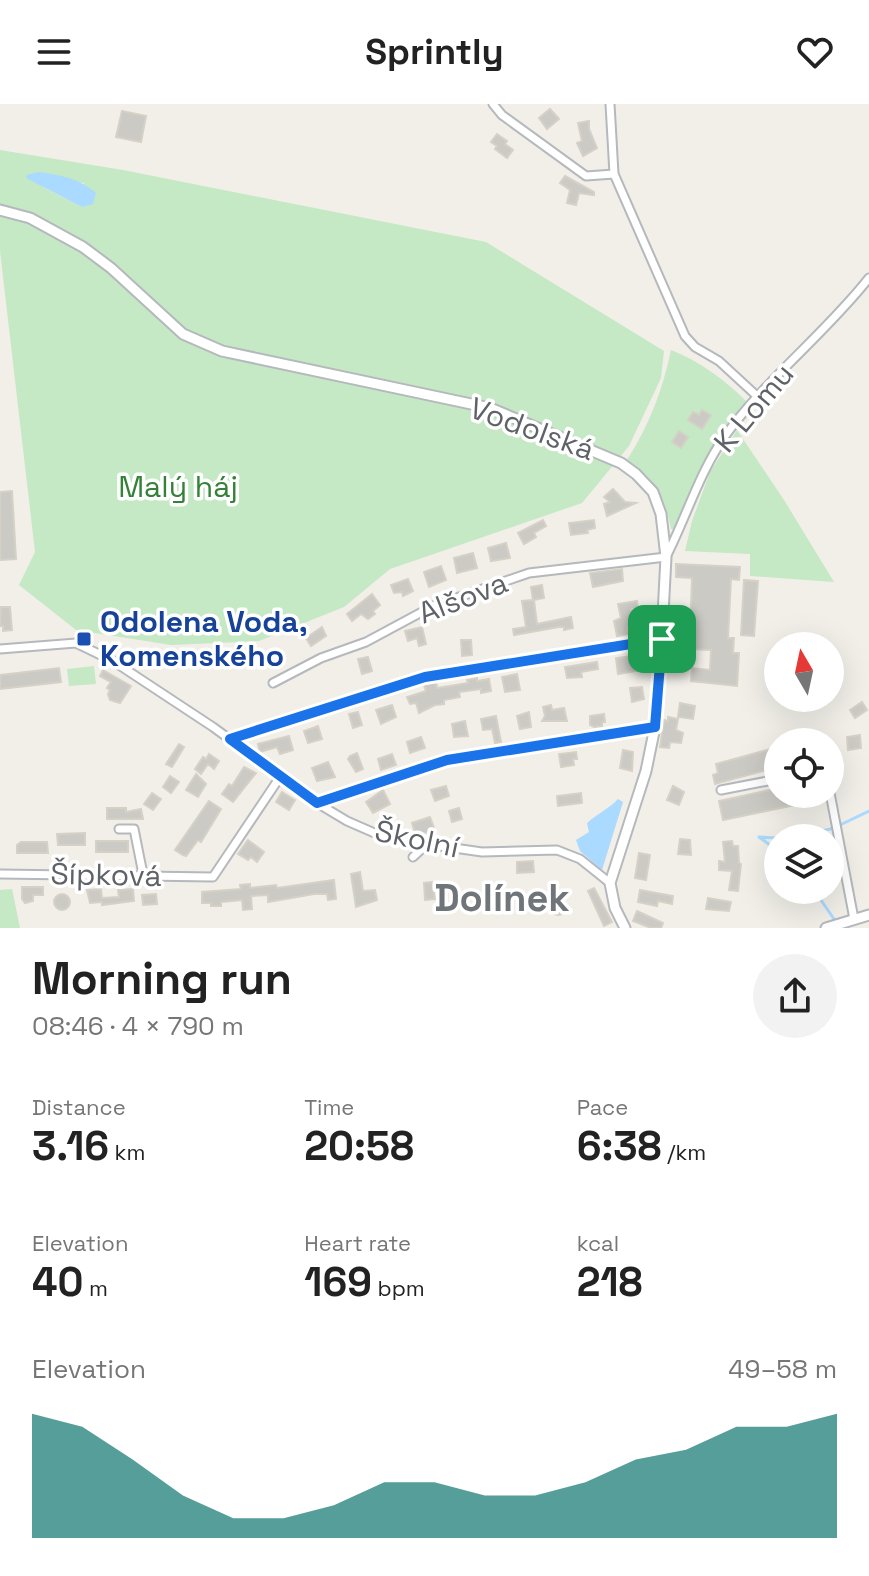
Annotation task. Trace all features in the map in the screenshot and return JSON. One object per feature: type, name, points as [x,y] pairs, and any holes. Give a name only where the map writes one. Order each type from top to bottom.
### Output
[{"type":"street","points":[[493,104],[502,115],[586,176],[614,174]]},
{"type":"street","points":[[610,104],[614,174],[685,336],[695,347],[719,361],[758,397]]},
{"type":"street","name":"Vodolská","points":[[0,210],[30,218],[83,247],[111,268],[183,334],[222,351],[490,408],[621,463],[649,486],[657,499],[666,557],[655,727],[646,771],[610,883]]},
{"type":"street","name":"K Lomu","points":[[666,557],[714,453],[758,397],[849,304],[869,278]]},
{"type":"street","name":"Alšova","points":[[273,683],[321,658],[366,642],[433,606],[529,573],[666,557]]},
{"type":"street","points":[[230,739],[425,677],[662,639]]},
{"type":"street","name":"Školní","points":[[0,649],[76,643],[137,676],[317,803],[379,835],[482,852],[557,850],[580,859],[610,883]]},
{"type":"street","points":[[317,803],[447,760],[655,727]]},
{"type":"street","name":"Šípková","points":[[0,874],[213,877],[280,777]]},
{"type":"street","points":[[721,790],[764,782]]},
{"type":"street","points":[[833,808],[854,919]]},
{"type":"street","points":[[119,829],[134,829],[143,874]]},
{"type":"street","points":[[413,857],[427,844]]},
{"type":"street","points":[[610,883],[615,908],[625,928]]},
{"type":"street","points":[[826,928],[869,915]]},
{"type":"green space","name":"Malý háj","points":[[0,150],[123,170],[486,242],[664,351],[661,378],[629,446],[582,503],[390,569],[344,607],[259,641],[171,645],[76,630],[19,585],[35,552],[0,251]],"holes":[[[84,183],[82,207],[43,187]]]},
{"type":"green space","points":[[671,350],[712,372],[748,403],[714,444],[676,530],[671,529],[662,498],[651,481],[627,460],[654,407]]},
{"type":"green space","points":[[737,430],[834,582],[750,576],[750,554],[685,551],[710,472]]},
{"type":"green space","points":[[94,666],[96,684],[69,686],[67,669]]},
{"type":"green space","points":[[12,889],[20,928],[0,928],[0,890]]},
{"type":"water","points":[[38,172],[83,184],[96,193],[93,204],[82,207],[26,178]]},
{"type":"water","points":[[618,799],[623,802],[602,870],[580,851],[576,840],[589,832],[587,823]]},
{"type":"building","points":[[550,109],[559,119],[547,129],[539,118]]},
{"type":"building","points":[[122,111],[146,116],[141,142],[116,137]]},
{"type":"building","points":[[589,121],[597,148],[583,156],[577,143],[582,141],[578,123]]},
{"type":"building","points":[[497,134],[513,150],[507,158],[491,142]]},
{"type":"building","points":[[565,176],[594,192],[594,195],[579,193],[576,205],[567,203],[570,190],[560,183]]},
{"type":"building","points":[[702,410],[711,415],[702,429],[688,420],[693,412],[699,415]]},
{"type":"building","points":[[679,431],[688,437],[681,448],[672,442]]},
{"type":"building","points":[[613,489],[625,502],[636,503],[607,516],[604,504],[610,502],[604,497]]},
{"type":"building","points":[[12,491],[16,559],[0,560],[0,492]]},
{"type":"building","points":[[543,520],[546,526],[524,544],[518,533]]},
{"type":"building","points":[[594,520],[595,528],[587,530],[588,533],[571,535],[569,523]]},
{"type":"building","points":[[506,543],[510,558],[491,561],[488,548]]},
{"type":"building","points":[[473,553],[477,568],[457,573],[454,558]]},
{"type":"building","points":[[676,564],[740,567],[739,580],[731,579],[728,638],[734,638],[733,653],[739,653],[737,686],[691,681],[692,668],[710,670],[711,650],[689,649],[689,668],[678,667],[679,636],[690,636],[692,578],[676,577]]},
{"type":"building","points":[[441,566],[446,580],[429,587],[424,572]]},
{"type":"building","points":[[622,569],[623,581],[593,587],[590,573]]},
{"type":"building","points":[[408,579],[413,591],[403,596],[402,592],[394,593],[391,585]]},
{"type":"building","points":[[744,580],[758,581],[754,636],[741,635]]},
{"type":"building","points":[[542,585],[544,598],[534,600],[537,624],[571,617],[573,628],[564,630],[564,627],[559,627],[514,635],[513,629],[526,627],[522,601],[533,600],[531,587]]},
{"type":"building","points":[[372,594],[380,605],[373,611],[375,614],[368,619],[361,614],[352,621],[347,614]]},
{"type":"building","points":[[637,601],[638,608],[631,609],[633,621],[627,628],[628,634],[617,636],[614,621],[621,618],[618,604]]},
{"type":"building","points":[[1,607],[10,607],[12,630],[3,631],[3,626],[0,626]]},
{"type":"building","points":[[322,627],[326,636],[311,646],[306,638]]},
{"type":"building","points":[[422,627],[426,644],[419,646],[417,638],[408,641],[405,631]]},
{"type":"building","points":[[461,640],[471,640],[472,655],[462,656]]},
{"type":"building","points":[[639,655],[642,670],[618,674],[616,658]]},
{"type":"building","points":[[368,657],[372,671],[362,674],[358,659]]},
{"type":"building","points":[[597,662],[598,669],[581,672],[582,677],[567,678],[565,667]]},
{"type":"building","points":[[59,668],[61,682],[0,689],[0,675]]},
{"type":"building","points":[[103,670],[131,686],[120,703],[110,700],[110,690],[107,688],[111,682],[100,676]]},
{"type":"building","points":[[517,674],[520,690],[505,692],[502,677]]},
{"type":"building","points":[[477,678],[477,681],[489,679],[491,691],[459,692],[460,697],[444,700],[444,704],[419,713],[416,703],[410,704],[407,697],[426,691],[424,685],[436,682],[437,688],[468,683],[467,680]]},
{"type":"building","points":[[642,687],[644,699],[632,702],[630,688]]},
{"type":"building","points":[[862,702],[867,710],[855,718],[850,710]]},
{"type":"building","points":[[680,703],[695,706],[693,719],[678,717]]},
{"type":"building","points":[[392,705],[396,717],[381,724],[376,710]]},
{"type":"building","points":[[551,705],[552,710],[564,708],[567,721],[542,721],[545,716],[543,707]]},
{"type":"building","points":[[358,712],[362,725],[353,728],[349,714]]},
{"type":"building","points":[[529,712],[531,727],[520,729],[517,716]]},
{"type":"building","points":[[604,714],[602,726],[590,725],[590,716]]},
{"type":"building","points":[[496,716],[501,742],[495,743],[492,729],[483,730],[481,719]]},
{"type":"building","points":[[668,717],[678,719],[676,730],[683,733],[681,743],[670,742],[669,748],[660,747],[664,720],[668,721]]},
{"type":"building","points":[[465,721],[468,736],[454,737],[452,724]]},
{"type":"building","points":[[318,726],[322,739],[308,743],[304,731]]},
{"type":"building","points":[[860,735],[861,748],[848,750],[847,737]]},
{"type":"building","points":[[289,736],[293,750],[280,754],[277,747],[260,752],[258,744]]},
{"type":"building","points":[[421,737],[425,748],[410,753],[407,742]]},
{"type":"building","points":[[179,744],[184,747],[172,767],[166,764]]},
{"type":"building","points":[[623,750],[633,752],[632,771],[620,768]]},
{"type":"building","points":[[764,751],[764,771],[715,784],[713,775],[718,773],[716,764]]},
{"type":"building","points":[[576,752],[574,765],[561,767],[559,754]]},
{"type":"building","points":[[357,753],[363,769],[356,772],[348,759]]},
{"type":"building","points":[[209,754],[219,761],[214,769],[208,764],[201,774],[195,769]]},
{"type":"building","points":[[392,754],[396,765],[381,770],[378,759]]},
{"type":"building","points":[[328,762],[335,777],[317,781],[312,768]]},
{"type":"building","points":[[244,767],[256,773],[233,802],[222,794],[229,784],[232,786]]},
{"type":"building","points":[[196,774],[206,784],[198,797],[186,790]]},
{"type":"building","points":[[170,776],[179,782],[171,793],[163,787]]},
{"type":"building","points":[[446,786],[449,796],[435,801],[431,790]]},
{"type":"building","points":[[673,786],[684,792],[679,805],[667,800]]},
{"type":"building","points":[[383,790],[390,804],[373,813],[366,802]]},
{"type":"building","points":[[764,791],[764,808],[780,808],[723,820],[719,801]]},
{"type":"building","points":[[282,792],[295,800],[289,810],[276,802]]},
{"type":"building","points":[[152,793],[161,799],[153,810],[144,804]]},
{"type":"building","points":[[581,793],[582,803],[558,806],[557,796]]},
{"type":"building","points":[[209,801],[221,809],[201,842],[198,840],[186,856],[183,855],[175,850]]},
{"type":"building","points":[[107,808],[126,808],[126,812],[141,809],[143,819],[107,819]]},
{"type":"building","points":[[459,808],[462,819],[452,822],[449,811]]},
{"type":"building","points":[[430,817],[435,830],[415,833],[412,823]]},
{"type":"building","points":[[85,833],[85,845],[58,845],[57,834]]},
{"type":"building","points":[[680,839],[690,840],[691,855],[678,854]]},
{"type":"building","points":[[248,840],[264,852],[257,862],[238,854]]},
{"type":"building","points":[[96,841],[128,841],[128,852],[96,852]]},
{"type":"building","points":[[732,841],[733,846],[738,846],[741,864],[738,891],[729,890],[732,871],[719,870],[719,861],[725,862],[723,842]]},
{"type":"building","points":[[21,842],[47,842],[48,853],[17,853],[17,845]]},
{"type":"building","points":[[639,853],[650,855],[646,880],[635,878]]},
{"type":"building","points":[[533,861],[534,872],[517,873],[517,862]]},
{"type":"building","points":[[360,872],[363,891],[375,890],[377,900],[356,907],[351,874]]},
{"type":"building","points":[[334,880],[336,899],[328,900],[327,894],[314,894],[268,902],[268,895],[251,896],[252,909],[243,910],[242,900],[221,902],[221,906],[202,903],[202,892],[241,889],[240,885],[250,884],[250,888],[276,885],[277,888]]},
{"type":"building","points":[[432,882],[435,899],[425,900],[424,883]]},
{"type":"building","points":[[22,887],[43,887],[43,895],[33,895],[33,901],[25,903]]},
{"type":"building","points":[[594,888],[612,922],[604,926],[588,891]]},
{"type":"building","points":[[101,889],[102,898],[119,897],[118,890],[133,889],[134,901],[102,905],[102,902],[90,903],[87,890]]},
{"type":"building","points":[[640,890],[673,896],[672,904],[658,901],[657,906],[638,902]]},
{"type":"building","points":[[59,894],[65,894],[70,902],[68,908],[59,910],[54,905],[54,899]]},
{"type":"building","points":[[156,894],[157,904],[143,905],[142,895]]},
{"type":"building","points":[[708,898],[731,902],[729,911],[706,909]]},
{"type":"building","points":[[558,901],[565,908],[558,915],[551,908]]},
{"type":"building","points":[[637,911],[663,923],[661,928],[651,928],[633,921]]},
{"type":"waterway","points":[[842,824],[869,811]]},
{"type":"waterway","points":[[764,837],[759,837],[764,841]]},
{"type":"waterway","points":[[824,904],[834,919]]},
{"type":"place","name":"Odolena Voda, Komenského","points":[[84,639]]},
{"type":"district","name":"Dolínek","points":[[502,898]]},
{"type":"route","points":[[662,639],[655,727],[447,760],[317,803],[230,739],[425,677],[662,639]]}]
